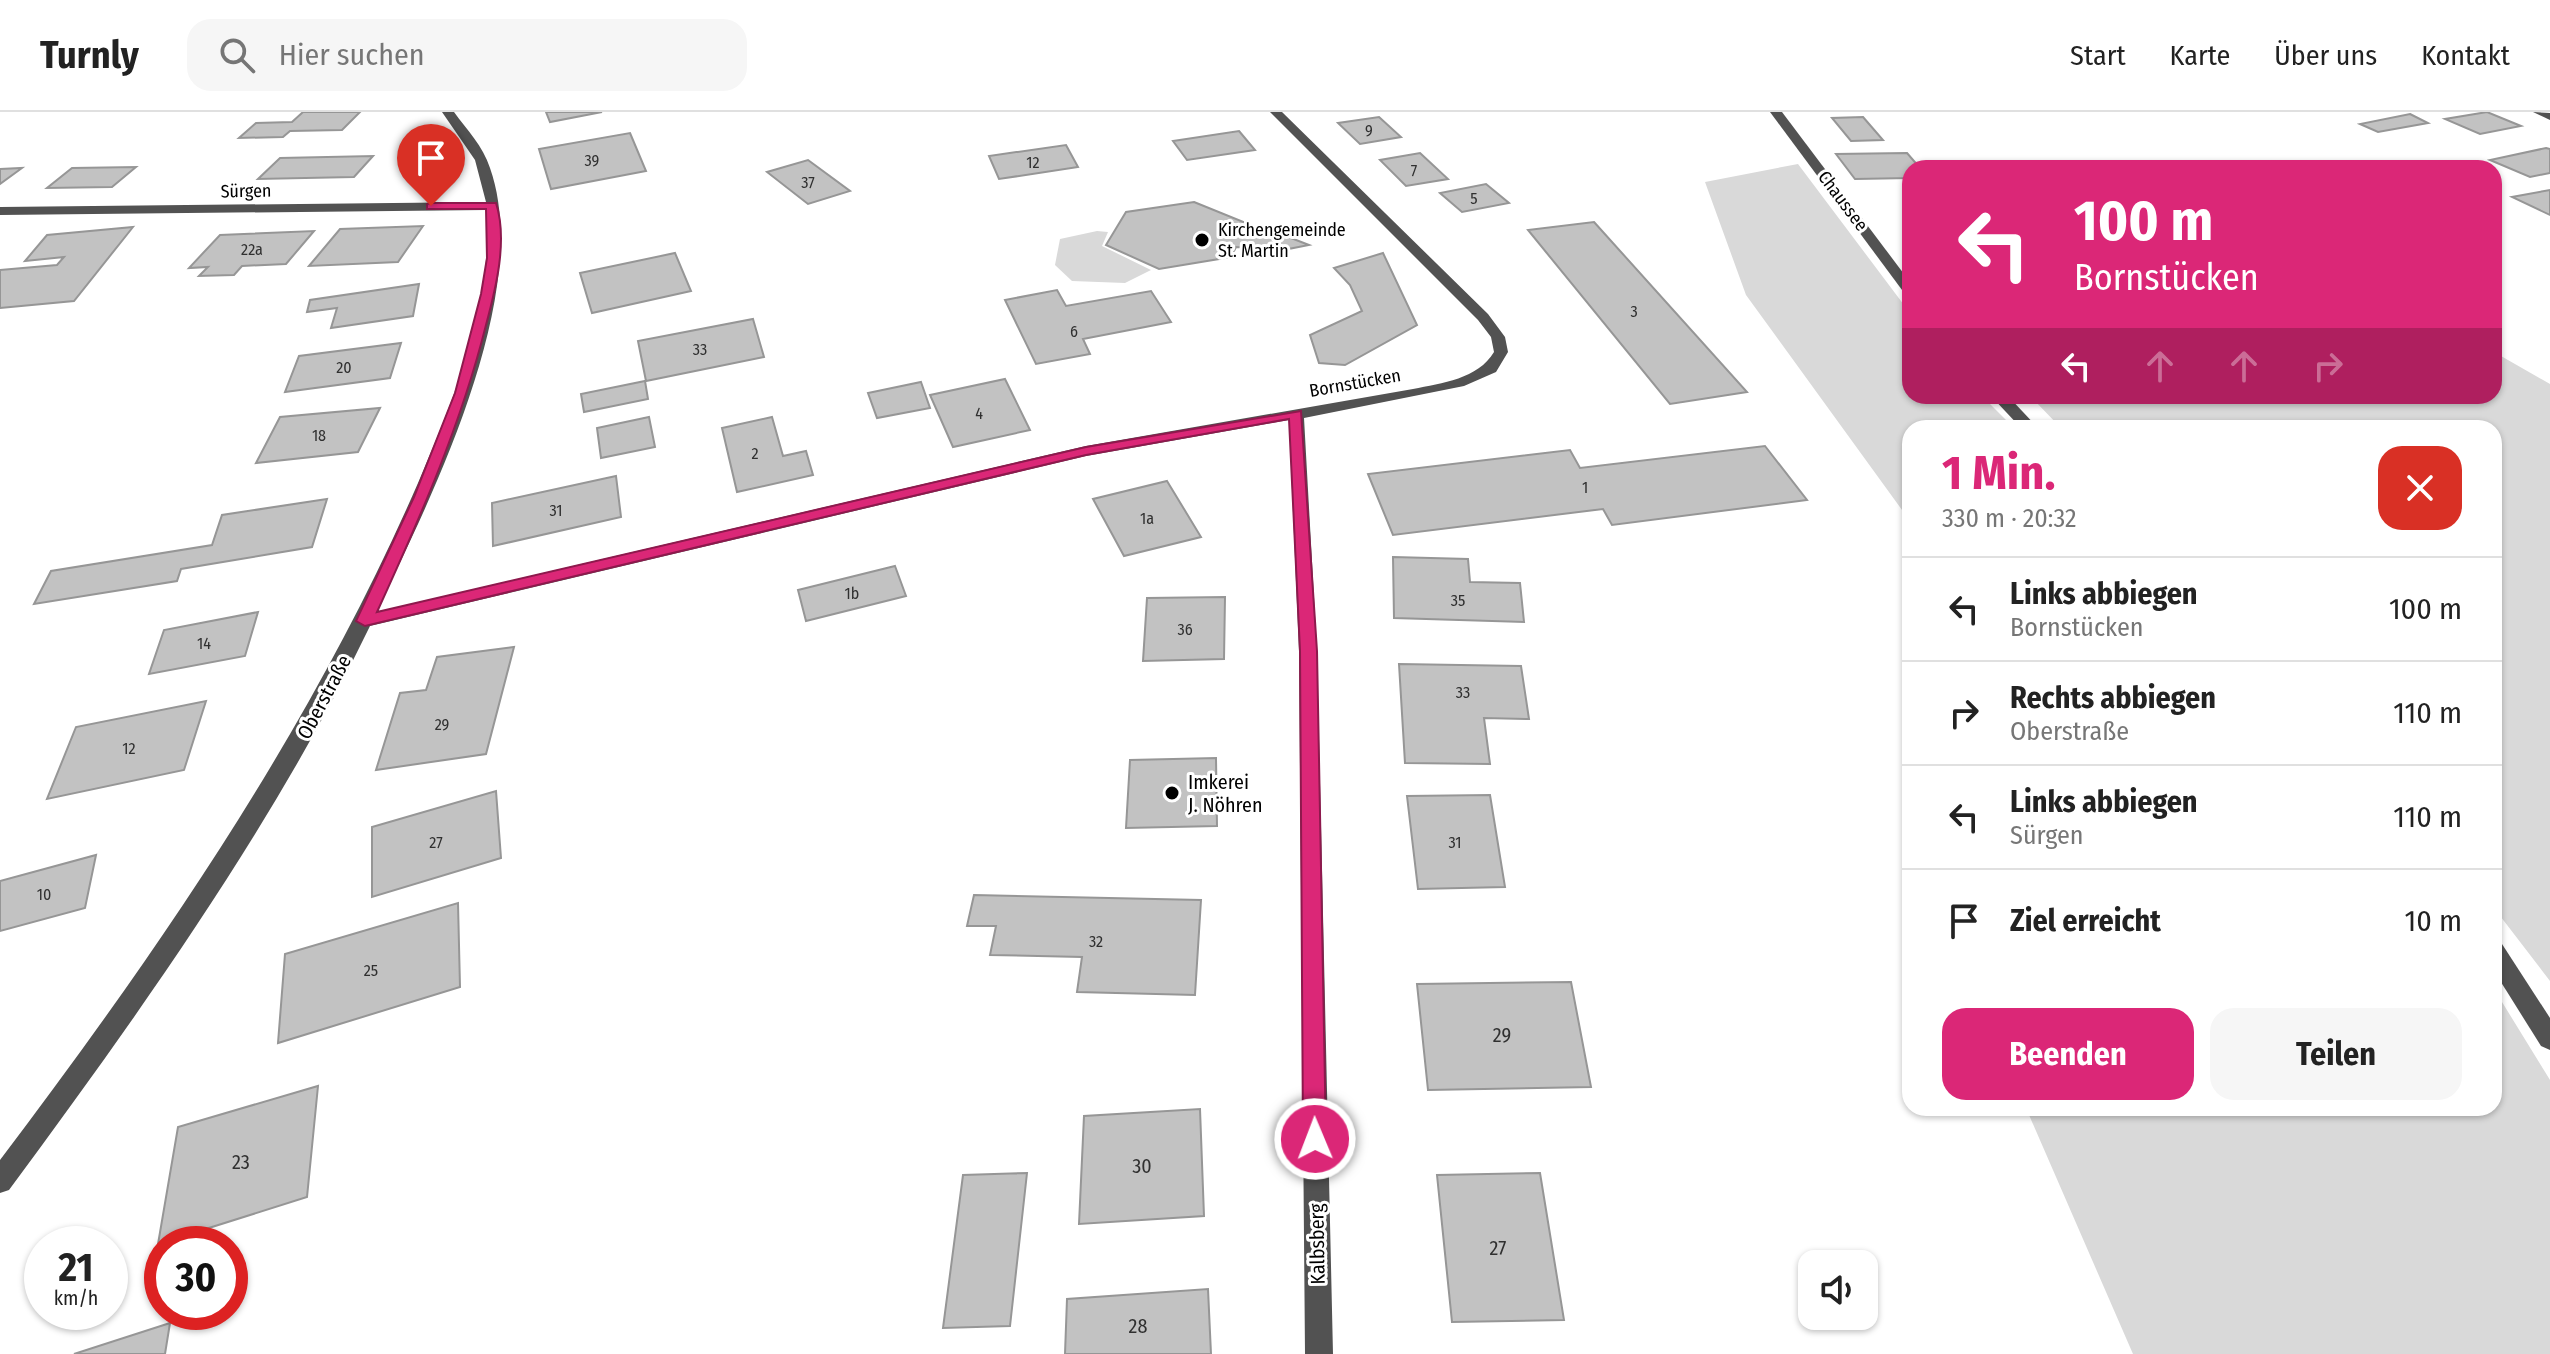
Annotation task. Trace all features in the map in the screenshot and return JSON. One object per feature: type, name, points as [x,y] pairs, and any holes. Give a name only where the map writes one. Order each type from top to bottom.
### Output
[{"type":"street","name":"Oberstraße","points":[[0,1181],[139,989],[293,754],[365,621],[421,497],[462,393],[488,294],[494,247],[492,206],[478,153],[448,112]]},
{"type":"street","name":"Bornstücken","points":[[365,621],[1086,451],[1459,383],[1491,369],[1501,352],[1498,337],[1483,317],[1276,112]]},
{"type":"street","name":"Chaussee","points":[[1776,112],[1902,280]]},
{"type":"street","points":[[2539,112],[2550,117]]},
{"type":"street","name":"Sürgen","points":[[0,211],[492,206]]},
{"type":"street","points":[[2007,404],[2022,420]]},
{"type":"street","name":"Kalbsberg","points":[[1296,414],[1308,651],[1319,1354]]},
{"type":"street","points":[[2502,964],[2550,1039]]},
{"type":"shaded area","points":[[1798,164],[1902,302],[1902,404],[1990,404],[2006,420],[1902,420],[1902,510],[1746,295],[1705,182]]},
{"type":"shaded area","points":[[1097,231],[1108,232],[1102,246],[1151,270],[1125,283],[1072,281],[1055,265],[1060,239]]},
{"type":"shaded area","points":[[2502,357],[2550,384],[2550,981],[2502,918],[2502,420],[2053,420],[2038,404],[2502,404]]},
{"type":"shaded area","points":[[2502,1002],[2550,1080],[2550,1354],[2133,1354],[2029,1116],[2502,1116]]},
{"type":"building","points":[[303,112],[360,112],[342,130],[290,131],[283,137],[239,138],[256,123],[292,122]]},
{"type":"building","points":[[546,112],[602,112],[550,122]]},
{"type":"building","points":[[2487,112],[2521,126],[2480,134],[2445,119]]},
{"type":"building","points":[[2410,114],[2428,123],[2378,132],[2360,124]]},
{"type":"building","points":[[1379,117],[1401,137],[1360,144],[1338,123]]},
{"type":"building","points":[[1863,117],[1883,140],[1851,141],[1832,118]]},
{"type":"building","points":[[1239,131],[1255,150],[1187,160],[1173,141]]},
{"type":"building","points":[[630,133],[646,171],[551,189],[539,149]]},
{"type":"building","points":[[1066,145],[1078,167],[999,179],[989,156]]},
{"type":"building","points":[[2546,148],[2550,149],[2550,173],[2530,177],[2502,165],[2502,160],[2490,160]]},
{"type":"building","points":[[1420,153],[1448,179],[1406,186],[1380,160]]},
{"type":"building","points":[[1907,153],[1913,160],[1902,160],[1902,178],[1855,179],[1836,154]]},
{"type":"building","points":[[373,156],[354,177],[258,179],[280,158]]},
{"type":"building","points":[[808,160],[850,191],[808,204],[767,172]]},
{"type":"building","points":[[136,167],[112,187],[47,188],[72,168]]},
{"type":"building","points":[[22,168],[0,184],[0,169]]},
{"type":"building","points":[[1486,184],[1509,203],[1462,212],[1440,193]]},
{"type":"building","points":[[2550,190],[2550,215],[2512,197]]},
{"type":"building","name":"Kirchengemeinde St. Martin","points":[[1194,202],[1246,223],[1242,232],[1271,234],[1273,231],[1309,245],[1263,254],[1264,249],[1236,247],[1231,257],[1159,269],[1106,245],[1126,212]]},
{"type":"building","points":[[1594,222],[1747,392],[1670,404],[1528,230]]},
{"type":"building","points":[[423,226],[398,262],[309,266],[340,229]]},
{"type":"building","points":[[133,227],[74,301],[0,308],[0,270],[57,265],[64,257],[25,261],[47,235]]},
{"type":"building","points":[[314,231],[286,264],[242,266],[234,275],[199,276],[208,267],[189,268],[220,235]]},
{"type":"building","points":[[675,253],[691,291],[592,313],[580,273]]},
{"type":"building","points":[[1383,253],[1417,325],[1345,365],[1319,363],[1310,335],[1362,311],[1350,285],[1334,268]]},
{"type":"building","points":[[419,284],[413,316],[331,328],[337,308],[307,312],[310,300]]},
{"type":"building","points":[[1057,290],[1066,306],[1151,291],[1171,322],[1083,339],[1090,354],[1036,364],[1005,300]]},
{"type":"building","points":[[753,319],[764,357],[646,381],[638,341]]},
{"type":"building","points":[[401,343],[390,378],[285,392],[299,356]]},
{"type":"building","points":[[1005,379],[1030,430],[953,447],[930,395]]},
{"type":"building","points":[[645,381],[648,399],[584,412],[581,394]]},
{"type":"building","points":[[921,382],[930,408],[877,418],[868,393]]},
{"type":"building","points":[[380,408],[358,452],[256,463],[280,417]]},
{"type":"building","points":[[649,417],[655,447],[601,458],[597,428]]},
{"type":"building","points":[[772,417],[783,456],[806,451],[813,475],[737,492],[722,428]]},
{"type":"building","points":[[1765,446],[1807,500],[1612,525],[1603,509],[1393,535],[1368,474],[1570,450],[1580,468]]},
{"type":"building","points":[[616,476],[621,517],[493,546],[492,503]]},
{"type":"building","points":[[1167,481],[1201,537],[1124,556],[1093,499]]},
{"type":"building","points":[[327,499],[312,547],[181,569],[177,581],[34,604],[51,571],[212,545],[222,515]]},
{"type":"building","points":[[1393,557],[1468,559],[1470,582],[1520,583],[1524,622],[1394,618]]},
{"type":"building","points":[[895,566],[906,596],[806,621],[798,590]]},
{"type":"building","points":[[1225,597],[1224,659],[1143,661],[1147,598]]},
{"type":"building","points":[[258,612],[245,656],[149,674],[164,630]]},
{"type":"building","points":[[514,647],[486,754],[376,770],[400,693],[426,690],[437,657]]},
{"type":"building","points":[[1399,664],[1521,666],[1529,719],[1484,718],[1490,764],[1405,763]]},
{"type":"building","points":[[206,701],[184,770],[47,799],[76,727]]},
{"type":"building","name":"Imkerei J. Nöhren","points":[[1216,758],[1217,826],[1126,828],[1130,760]]},
{"type":"building","points":[[496,791],[501,858],[372,897],[372,827]]},
{"type":"building","points":[[1490,795],[1505,887],[1418,889],[1407,796]]},
{"type":"building","points":[[96,855],[85,908],[0,931],[0,881]]},
{"type":"building","points":[[974,895],[1201,900],[1195,995],[1077,992],[1082,957],[990,955],[996,926],[967,926]]},
{"type":"building","points":[[458,903],[460,987],[278,1043],[285,954]]},
{"type":"building","points":[[1571,982],[1591,1087],[1428,1090],[1417,984]]},
{"type":"building","points":[[318,1086],[307,1197],[215,1226],[161,1226],[178,1127]]},
{"type":"building","points":[[1200,1109],[1204,1216],[1079,1224],[1084,1116]]},
{"type":"building","points":[[1027,1173],[1010,1326],[943,1328],[963,1175]]},
{"type":"building","points":[[1540,1173],[1564,1320],[1452,1322],[1437,1175]]},
{"type":"building","points":[[1208,1289],[1211,1354],[1065,1354],[1067,1299]]},
{"type":"building","points":[[148,1330],[169,1330],[165,1354],[74,1354]]},
{"type":"place","name":"Kirchengemeinde St. Martin","points":[[1202,240]]},
{"type":"place","name":"Imkerei J. Nöhren","points":[[1172,793]]},
{"type":"route","points":[[431,206],[492,206],[493,258],[488,294],[462,393],[421,497],[365,621],[1086,451],[1296,414],[1308,651],[1315,1139]]}]
